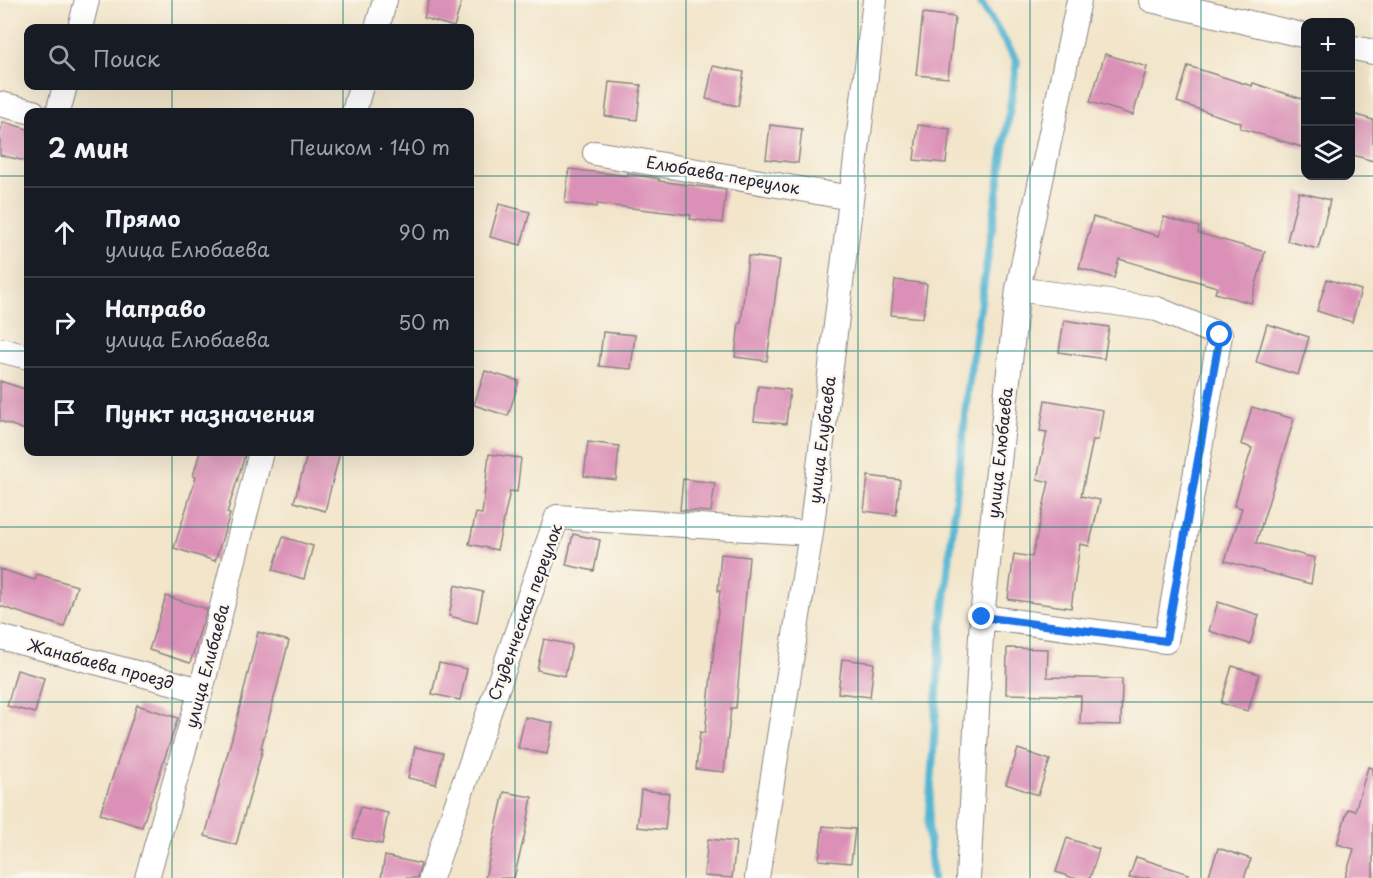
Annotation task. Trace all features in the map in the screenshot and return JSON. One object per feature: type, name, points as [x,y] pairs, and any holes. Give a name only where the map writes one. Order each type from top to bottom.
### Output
[{"type":"street","points":[[81,24],[87,0]]},
{"type":"street","points":[[378,24],[385,0]]},
{"type":"street","name":"улица Елубаева","points":[[757,878],[811,533],[875,0]]},
{"type":"street","name":"улица Елюбаева","points":[[968,878],[982,617],[1018,289],[1079,0]]},
{"type":"street","points":[[1151,0],[1301,35]]},
{"type":"street","points":[[1355,48],[1373,52]]},
{"type":"street","points":[[59,108],[64,90]]},
{"type":"street","points":[[355,108],[360,90]]},
{"type":"street","points":[[0,104],[24,110]]},
{"type":"street","name":"Елюбаева переулок","points":[[595,153],[851,198]]},
{"type":"street","points":[[982,617],[1166,641],[1220,335],[1157,309],[1018,289]]},
{"type":"street","points":[[0,350],[24,356]]},
{"type":"street","name":"улица Елибаева","points":[[147,878],[201,690],[260,456]]},
{"type":"street","name":"Студенческая переулок","points":[[431,878],[557,517],[811,533]]},
{"type":"street","name":"Жанабаева проезд","points":[[0,637],[201,690]]},
{"type":"building","points":[[429,0],[462,0],[455,24],[444,24],[424,18]]},
{"type":"building","points":[[923,13],[955,17],[948,78],[916,75]]},
{"type":"building","points":[[1105,54],[1147,67],[1133,115],[1090,102]]},
{"type":"building","points":[[713,66],[744,72],[738,106],[706,99]]},
{"type":"building","points":[[1188,66],[1301,99],[1301,147],[1240,128],[1241,123],[1177,102]]},
{"type":"building","points":[[609,82],[641,85],[637,120],[605,116]]},
{"type":"building","points":[[1355,115],[1373,120],[1373,161],[1355,156]]},
{"type":"building","points":[[3,122],[24,128],[24,161],[0,155],[0,133]]},
{"type":"building","points":[[770,125],[802,129],[798,163],[766,159]]},
{"type":"building","points":[[918,125],[950,129],[946,163],[914,160]]},
{"type":"building","points":[[569,169],[627,176],[627,173],[659,179],[659,181],[726,190],[722,223],[690,219],[691,215],[597,204],[597,207],[565,203]]},
{"type":"building","points":[[1299,192],[1330,200],[1318,249],[1287,241]]},
{"type":"building","points":[[499,204],[530,212],[521,245],[490,237]]},
{"type":"building","points":[[1093,217],[1159,236],[1164,217],[1199,227],[1198,233],[1265,252],[1251,303],[1215,293],[1217,287],[1119,259],[1114,278],[1079,268]]},
{"type":"building","points":[[748,256],[780,260],[767,361],[735,357]]},
{"type":"building","points":[[1327,279],[1361,290],[1352,322],[1317,311]]},
{"type":"building","points":[[895,280],[927,284],[923,318],[891,315]]},
{"type":"building","points":[[1064,320],[1109,327],[1104,359],[1059,352]]},
{"type":"building","points":[[1267,324],[1309,337],[1298,375],[1256,362]]},
{"type":"building","points":[[603,332],[635,335],[631,369],[599,366]]},
{"type":"building","points":[[485,371],[519,381],[508,416],[474,405]]},
{"type":"building","points":[[0,381],[24,389],[24,430],[0,421]]},
{"type":"building","points":[[758,386],[790,390],[786,424],[754,421]]},
{"type":"building","points":[[1045,400],[1103,410],[1098,440],[1093,440],[1081,496],[1100,500],[1089,546],[1080,544],[1071,608],[1008,599],[1014,554],[1032,557],[1049,482],[1037,479],[1047,432],[1040,431]]},
{"type":"building","points":[[1252,407],[1294,419],[1256,543],[1315,558],[1311,584],[1225,561],[1242,508],[1234,506],[1252,448],[1241,444]]},
{"type":"building","points":[[588,442],[619,446],[616,480],[584,476]]},
{"type":"building","points":[[489,454],[521,458],[517,492],[510,491],[497,550],[469,544],[476,513],[482,514]]},
{"type":"building","points":[[199,456],[245,456],[215,561],[174,548],[196,477],[193,476]]},
{"type":"building","points":[[307,456],[339,456],[325,511],[294,502]]},
{"type":"building","points":[[868,476],[900,480],[896,515],[864,511]]},
{"type":"building","points":[[683,479],[715,483],[711,512],[680,510]]},
{"type":"building","points":[[573,534],[600,540],[594,571],[566,565]]},
{"type":"building","points":[[283,537],[313,546],[304,579],[273,570]]},
{"type":"building","points":[[721,554],[749,557],[736,708],[731,708],[724,772],[696,769],[700,732],[705,733],[720,591],[718,591]]},
{"type":"building","points":[[0,569],[35,580],[37,574],[77,586],[64,627],[0,606]]},
{"type":"building","points":[[455,585],[483,592],[477,623],[449,616]]},
{"type":"building","points":[[166,596],[207,609],[190,663],[149,650]]},
{"type":"building","points":[[1218,602],[1259,615],[1250,644],[1209,631]]},
{"type":"building","points":[[258,632],[289,641],[236,845],[205,836]]},
{"type":"building","points":[[544,639],[572,645],[565,676],[537,670]]},
{"type":"building","points":[[1007,648],[1048,649],[1047,677],[1122,679],[1121,725],[1080,724],[1081,696],[1006,694]]},
{"type":"building","points":[[842,659],[874,663],[870,697],[838,693]]},
{"type":"building","points":[[439,663],[467,669],[460,700],[432,694]]},
{"type":"building","points":[[1232,666],[1259,674],[1248,711],[1221,703]]},
{"type":"building","points":[[17,670],[44,678],[35,713],[7,706]]},
{"type":"building","points":[[137,705],[178,718],[142,827],[100,814]]},
{"type":"building","points":[[525,717],[553,723],[547,754],[518,748]]},
{"type":"building","points":[[415,747],[443,753],[436,784],[408,778]]},
{"type":"building","points":[[1018,749],[1050,760],[1038,795],[1006,784]]},
{"type":"building","points":[[1368,767],[1373,768],[1373,878],[1345,878],[1354,849],[1337,844],[1348,809],[1355,811]]},
{"type":"building","points":[[641,790],[669,793],[665,830],[637,827]]},
{"type":"building","points":[[504,792],[532,797],[526,829],[514,878],[485,878]]},
{"type":"building","points":[[360,807],[388,813],[382,844],[353,838]]},
{"type":"building","points":[[823,826],[855,829],[851,863],[819,860]]},
{"type":"building","points":[[1067,838],[1099,849],[1090,878],[1073,878],[1056,872]]},
{"type":"building","points":[[708,839],[736,842],[732,878],[704,876]]},
{"type":"building","points":[[1218,848],[1251,859],[1244,878],[1208,878]]},
{"type":"building","points":[[385,856],[421,864],[417,878],[381,878]]},
{"type":"building","points":[[1136,857],[1189,874],[1188,878],[1129,878]]},
{"type":"waterway","points":[[933,878],[928,828],[941,635],[968,388],[1017,61],[979,0]]},
{"type":"route","points":[[982,617],[1166,641],[1220,335]]}]
